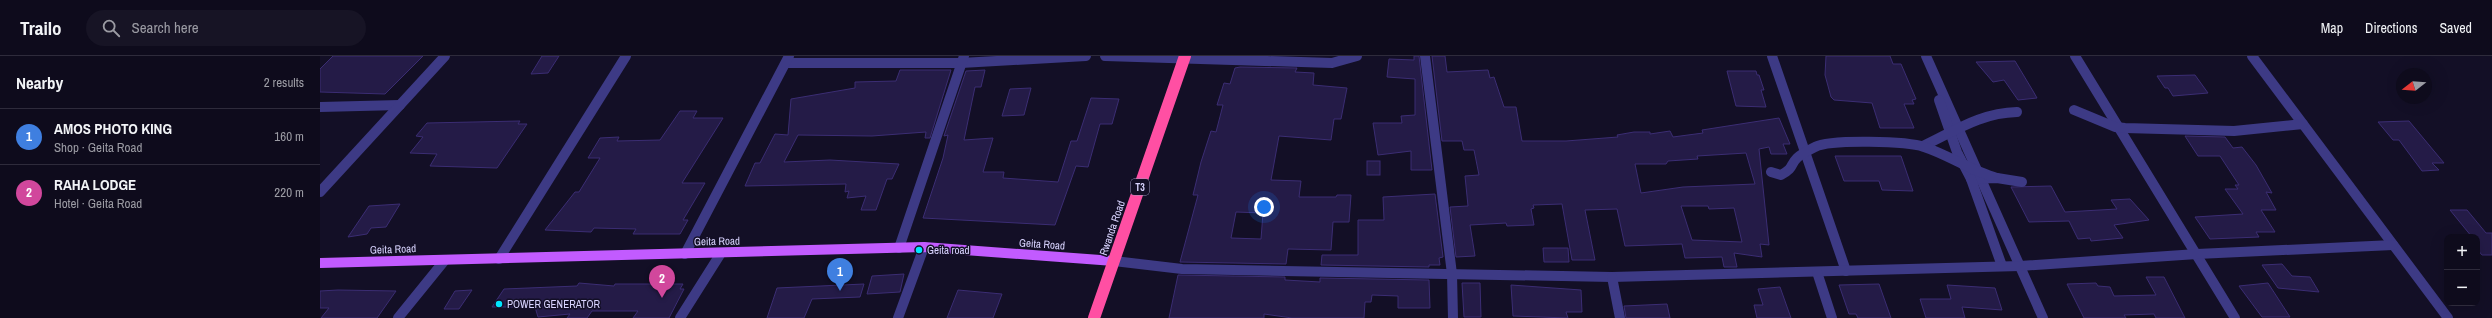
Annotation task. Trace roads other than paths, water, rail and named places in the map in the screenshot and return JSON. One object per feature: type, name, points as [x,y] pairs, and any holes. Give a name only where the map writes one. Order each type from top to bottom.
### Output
[{"type":"highway","name":"Rwanda Road","points":[[1094,318],[1185,58]]},
{"type":"main road","name":"Geita Road","points":[[320,263],[924,247],[1114,261]]},
{"type":"street","points":[[320,192],[445,56]]},
{"type":"street","points":[[499,259],[626,56]]},
{"type":"street","points":[[685,254],[787,60],[962,60],[1086,56]]},
{"type":"street","points":[[1105,56],[1332,63],[1357,56]]},
{"type":"street","points":[[1425,56],[1452,274],[1453,318]]},
{"type":"street","points":[[1772,56],[1846,271]]},
{"type":"street","points":[[1926,56],[1954,129],[1965,166]]},
{"type":"street","points":[[2075,56],[2115,127],[2197,254],[2235,318]]},
{"type":"street","points":[[2252,56],[2448,318]]},
{"type":"street","points":[[899,248],[962,60]]},
{"type":"street","points":[[1939,100],[2020,266],[2043,318]]},
{"type":"street","points":[[320,107],[400,105]]},
{"type":"street","points":[[2074,110],[2115,127],[2175,131],[2234,131],[2303,124]]},
{"type":"street","points":[[1923,146],[1954,129],[1985,115],[2004,111],[2016,112]]},
{"type":"street","points":[[1802,142],[1816,146]]},
{"type":"street","points":[[1771,172],[1781,175],[1792,169],[1796,159],[1806,154],[1816,146],[1835,142],[1923,146],[1965,166],[1977,177],[2002,266]]},
{"type":"street","points":[[1977,177],[1997,178],[2022,182]]},
{"type":"street","points":[[1114,261],[1182,269],[1612,277],[2020,266],[2197,254],[2393,245]]},
{"type":"street","points":[[898,318],[924,247]]},
{"type":"street","points":[[680,318],[721,253]]},
{"type":"street","points":[[398,318],[445,260]]},
{"type":"street","points":[[1817,272],[1832,318]]},
{"type":"street","points":[[1612,277],[1620,318]]},
{"type":"place","name":"Geita road","points":[[919,250]]},
{"type":"place","name":"AMOS PHOTO KING","points":[[840,291]]},
{"type":"place","name":"RAHA LODGE","points":[[662,298]]},
{"type":"place","name":"POWER GENERATOR","points":[[499,304]]}]
